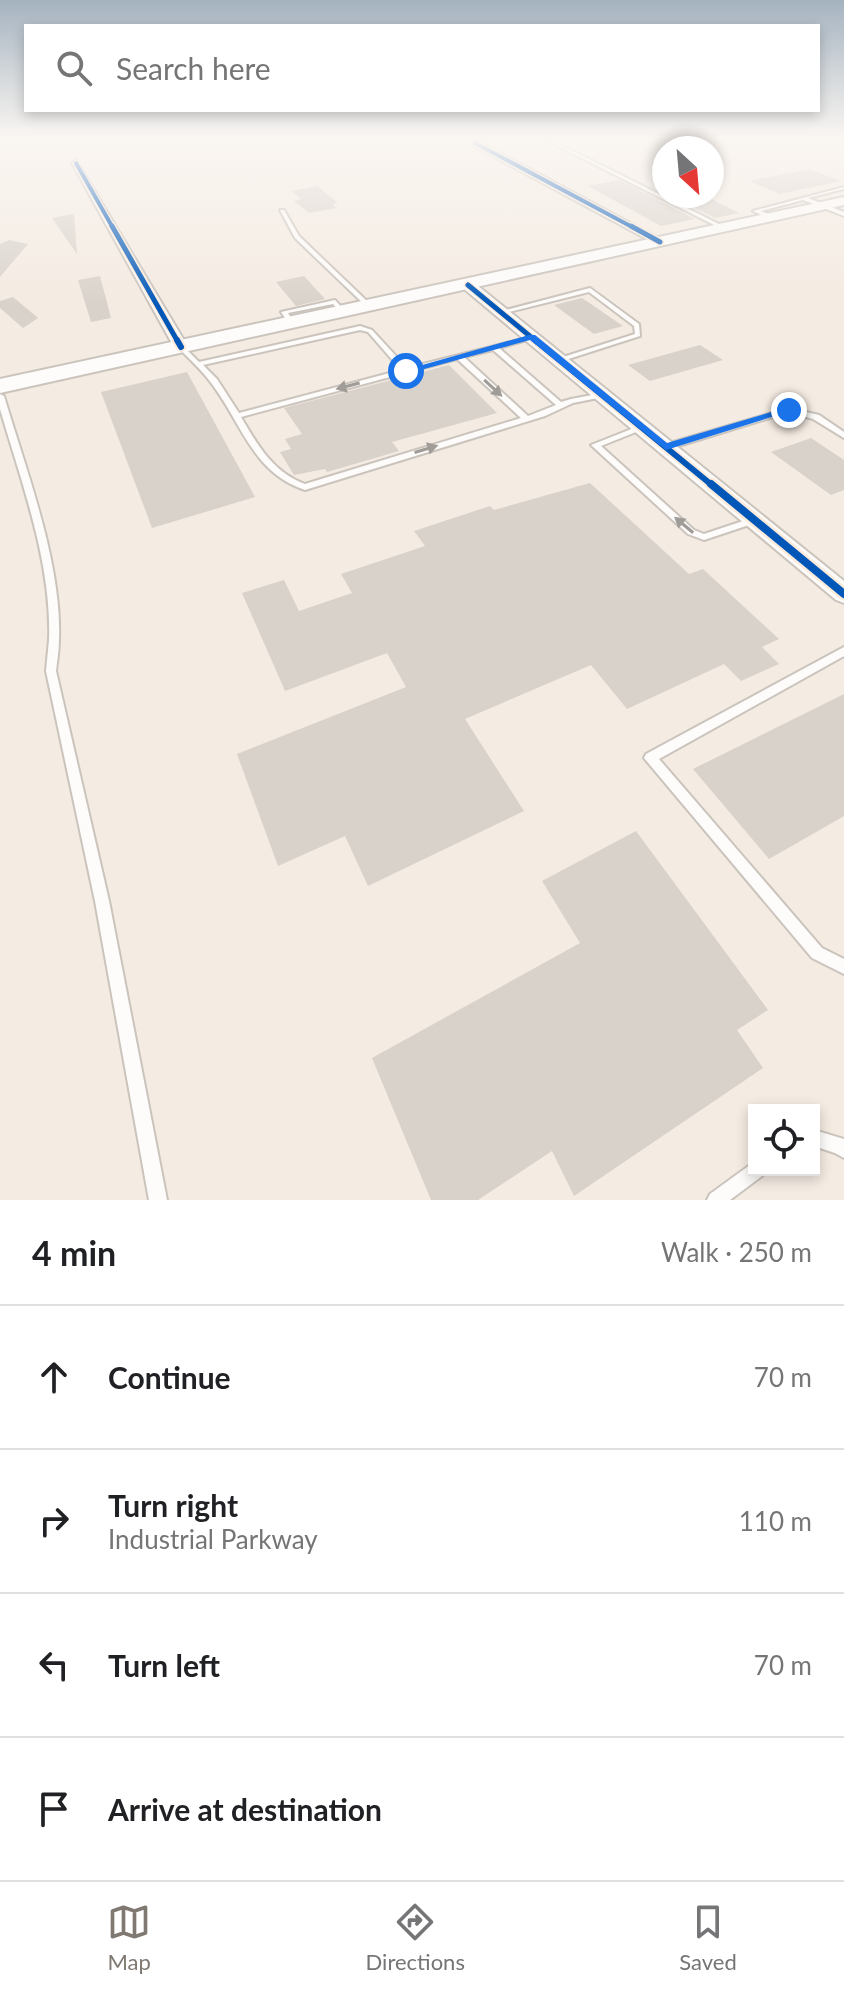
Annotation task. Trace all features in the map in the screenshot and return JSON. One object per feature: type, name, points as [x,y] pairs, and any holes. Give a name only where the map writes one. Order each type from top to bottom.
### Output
[{"type":"main road","points":[[0,386],[844,201]]},
{"type":"street","points":[[94,194],[181,347]]},
{"type":"street","points":[[570,194],[660,242]]},
{"type":"street","points":[[468,285],[844,594]]},
{"type":"lane","points":[[656,194],[724,228]]},
{"type":"lane","points":[[771,217],[756,211],[819,194]]},
{"type":"lane","points":[[803,198],[844,214]]},
{"type":"lane","points":[[282,211],[297,237],[369,306]]},
{"type":"lane","points":[[501,312],[590,290],[637,325],[638,335],[624,342],[559,360]]},
{"type":"lane","points":[[198,364],[360,328],[370,331],[406,371]]},
{"type":"lane","points":[[237,416],[532,337]]},
{"type":"lane","points":[[181,347],[214,381],[265,464],[288,482],[305,487],[603,395]]},
{"type":"lane","points":[[494,347],[561,406]]},
{"type":"lane","points":[[459,357],[526,418]]},
{"type":"lane","points":[[1,404],[51,590],[57,638],[51,671],[102,901],[158,1200]]},
{"type":"lane","points":[[666,447],[789,410],[816,417],[844,436]]},
{"type":"lane","points":[[642,428],[595,445],[691,532],[704,537],[755,520]]},
{"type":"lane","points":[[844,651],[650,758],[817,953],[844,967]]},
{"type":"lane","points":[[820,1140],[844,1150]]},
{"type":"lane","points":[[716,1200],[748,1176]]},
{"type":"building","points":[[295,194],[327,194],[338,203],[333,204],[336,208],[309,213],[294,201],[301,199]]},
{"type":"building","points":[[603,194],[646,194],[652,197],[652,208],[674,208],[695,219],[661,226]]},
{"type":"building","points":[[724,206],[739,213],[715,218],[695,208],[724,208]]},
{"type":"building","points":[[74,214],[77,254],[52,218]]},
{"type":"building","points":[[9,240],[28,244],[0,277],[0,244]]},
{"type":"building","points":[[100,276],[111,318],[91,322],[78,280]]},
{"type":"building","points":[[304,276],[325,299],[296,306],[276,282]]},
{"type":"building","points":[[13,297],[38,318],[23,328],[0,308],[0,301]]},
{"type":"building","points":[[582,298],[623,326],[594,334],[554,305]]},
{"type":"building","points":[[700,345],[723,360],[650,381],[628,365]]},
{"type":"building","points":[[449,365],[497,413],[392,442],[399,451],[327,472],[325,469],[294,475],[280,452],[291,449],[285,439],[302,434],[284,408]]},
{"type":"building","points":[[187,372],[255,497],[152,528],[101,392]]},
{"type":"building","points":[[811,438],[844,460],[844,490],[831,495],[771,452]]},
{"type":"building","points":[[590,483],[689,574],[703,569],[779,639],[762,647],[779,664],[741,681],[724,664],[627,709],[591,665],[465,719],[524,811],[368,886],[345,836],[278,866],[237,754],[406,687],[387,653],[285,691],[242,593],[284,580],[299,611],[352,593],[341,574],[425,546],[414,531],[490,506],[494,510]]},
{"type":"building","points":[[844,694],[844,816],[769,859],[693,769]]},
{"type":"building","points":[[636,831],[768,1010],[737,1030],[763,1068],[574,1196],[552,1151],[478,1200],[431,1200],[372,1058],[580,943],[542,881]]},
{"type":"cycle path","points":[[94,194],[181,347]]},
{"type":"cycle path","points":[[570,194],[660,242]]},
{"type":"cycle path","points":[[468,285],[844,594]]},
{"type":"route","points":[[406,371],[532,337],[666,447],[789,410]]}]
